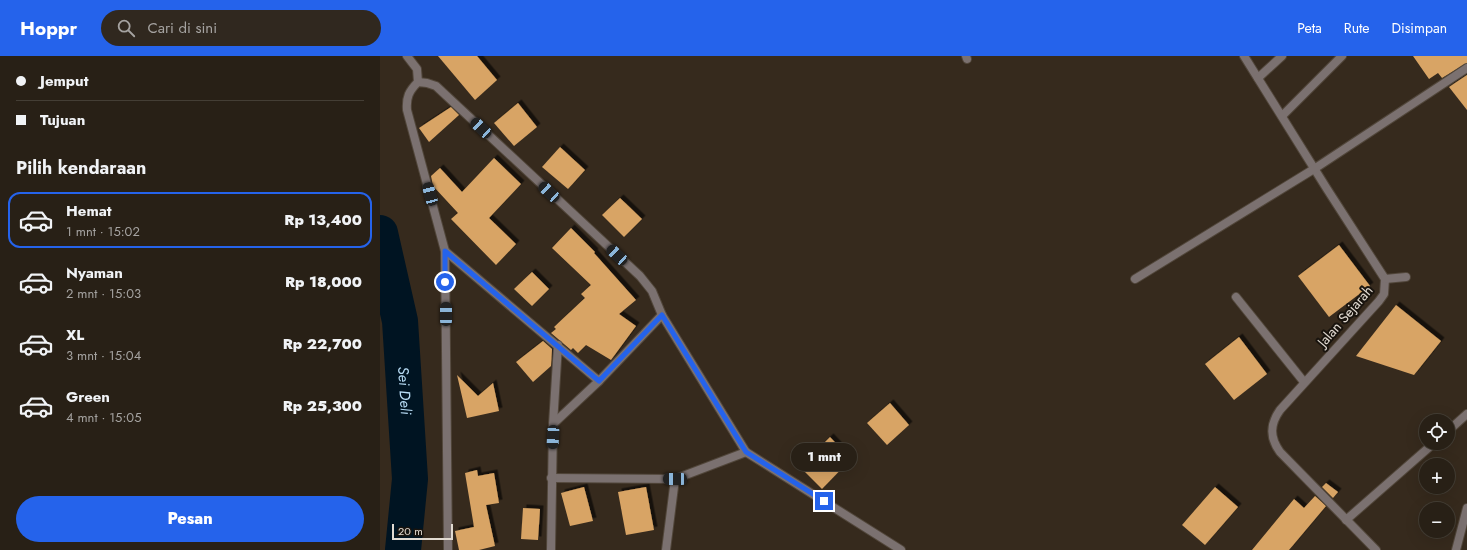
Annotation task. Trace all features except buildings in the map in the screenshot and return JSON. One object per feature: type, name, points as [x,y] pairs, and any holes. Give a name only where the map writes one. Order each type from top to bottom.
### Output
[{"type":"street","points":[[407,56],[417,69],[418,82]]},
{"type":"street","name":"Jalan Sejarah","points":[[1244,56],[1385,279],[1384,294],[1379,301],[1304,382],[1275,417],[1272,440],[1280,452],[1376,550]]},
{"type":"street","points":[[1258,78],[1282,56]]},
{"type":"street","points":[[1282,116],[1342,56]]},
{"type":"street","points":[[1134,279],[1314,168],[1467,68]]},
{"type":"street","points":[[448,550],[445,251],[407,110],[406,98],[410,89],[418,82],[436,86],[640,276],[652,291],[662,315],[746,452],[901,550]]},
{"type":"street","points":[[445,251],[558,344],[599,381]]},
{"type":"street","points":[[1385,279],[1406,277]]},
{"type":"street","points":[[1236,297],[1304,382]]},
{"type":"street","points":[[553,424],[599,381],[662,315]]},
{"type":"street","points":[[551,550],[551,478],[558,344]]},
{"type":"street","points":[[1455,425],[1467,414]]},
{"type":"street","points":[[1346,520],[1426,450]]},
{"type":"street","points":[[551,478],[675,479],[746,452]]},
{"type":"street","points":[[666,550],[675,479]]},
{"type":"street","points":[[1456,550],[1467,508]]},
{"type":"waterway","name":"Sei Deli","points":[[380,233],[400,321],[410,479],[403,550]]},
{"type":"route","points":[[445,282],[445,251],[558,344],[599,381],[662,315],[746,452],[824,501]]}]
